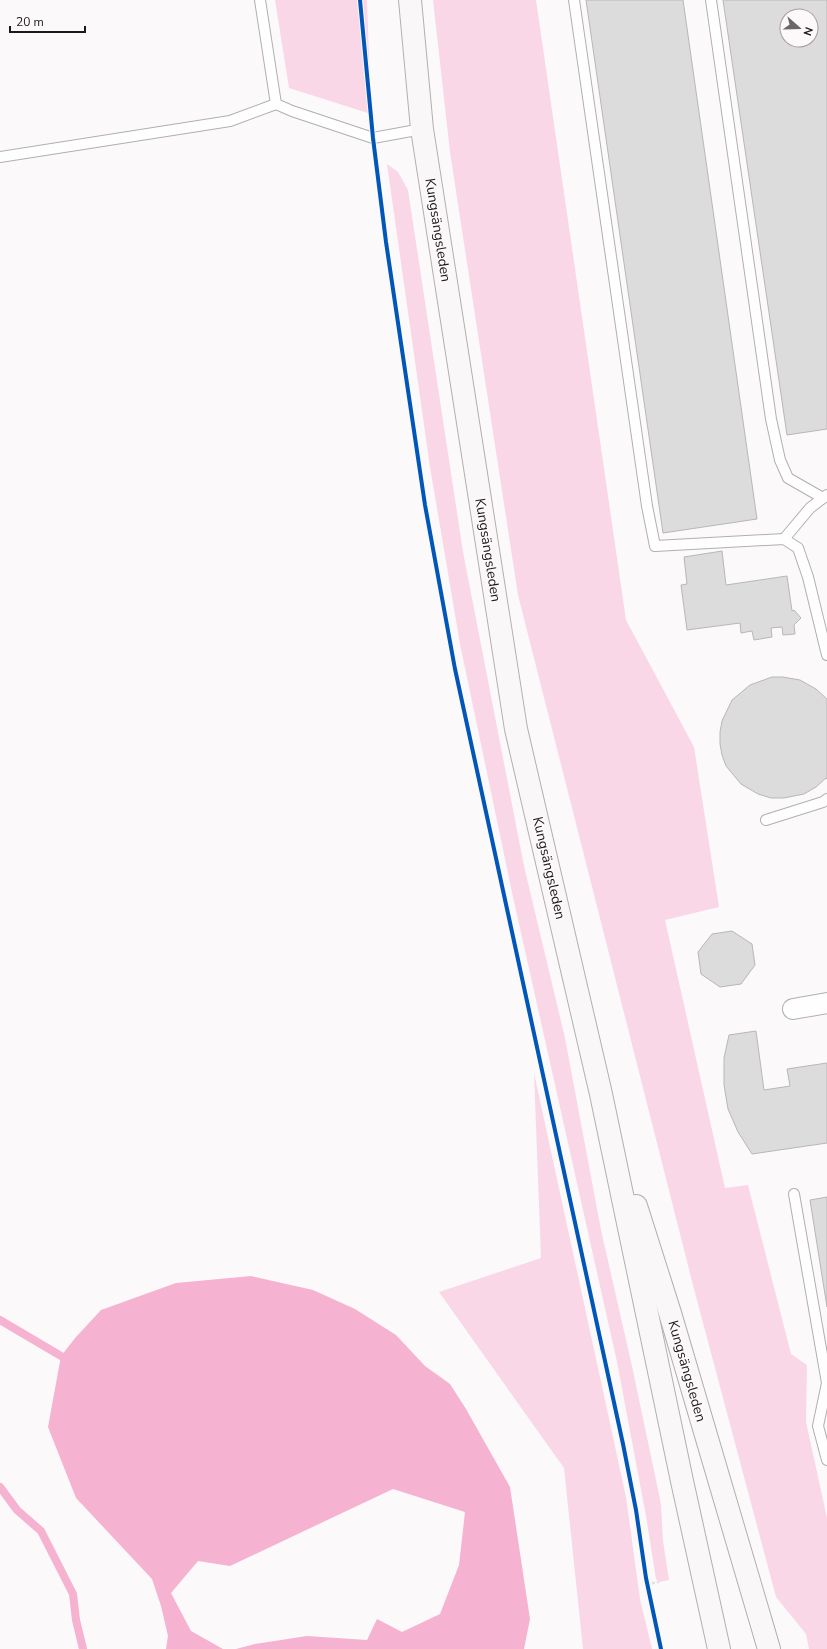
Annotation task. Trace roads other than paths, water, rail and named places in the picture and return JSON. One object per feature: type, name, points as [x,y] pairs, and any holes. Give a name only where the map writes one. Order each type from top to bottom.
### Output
[{"type":"main road","name":"Kungsängsleden","points":[[410,0],[422,129],[516,728],[601,1094],[682,1481],[719,1649]]},
{"type":"main road","name":"Kungsängsleden","points":[[601,1094],[663,1289],[769,1649]]},
{"type":"street","points":[[793,1009],[827,1003]]},
{"type":"lane","points":[[260,0],[276,104]]},
{"type":"lane","points":[[574,0],[646,506],[655,546],[784,539],[798,548],[808,577],[827,655]]},
{"type":"lane","points":[[711,0],[771,419],[780,460],[788,478],[825,496],[810,508],[784,539]]},
{"type":"lane","points":[[0,157],[230,121],[276,104],[292,111],[373,138],[422,129]]},
{"type":"lane","points":[[766,820],[827,800]]},
{"type":"lane","points":[[794,1194],[827,1383],[818,1426],[827,1460]]},
{"type":"waterway","points":[[0,1320],[61,1356]]},
{"type":"waterway","points":[[0,1487],[17,1510],[41,1531],[73,1594],[76,1620],[83,1649]]}]
